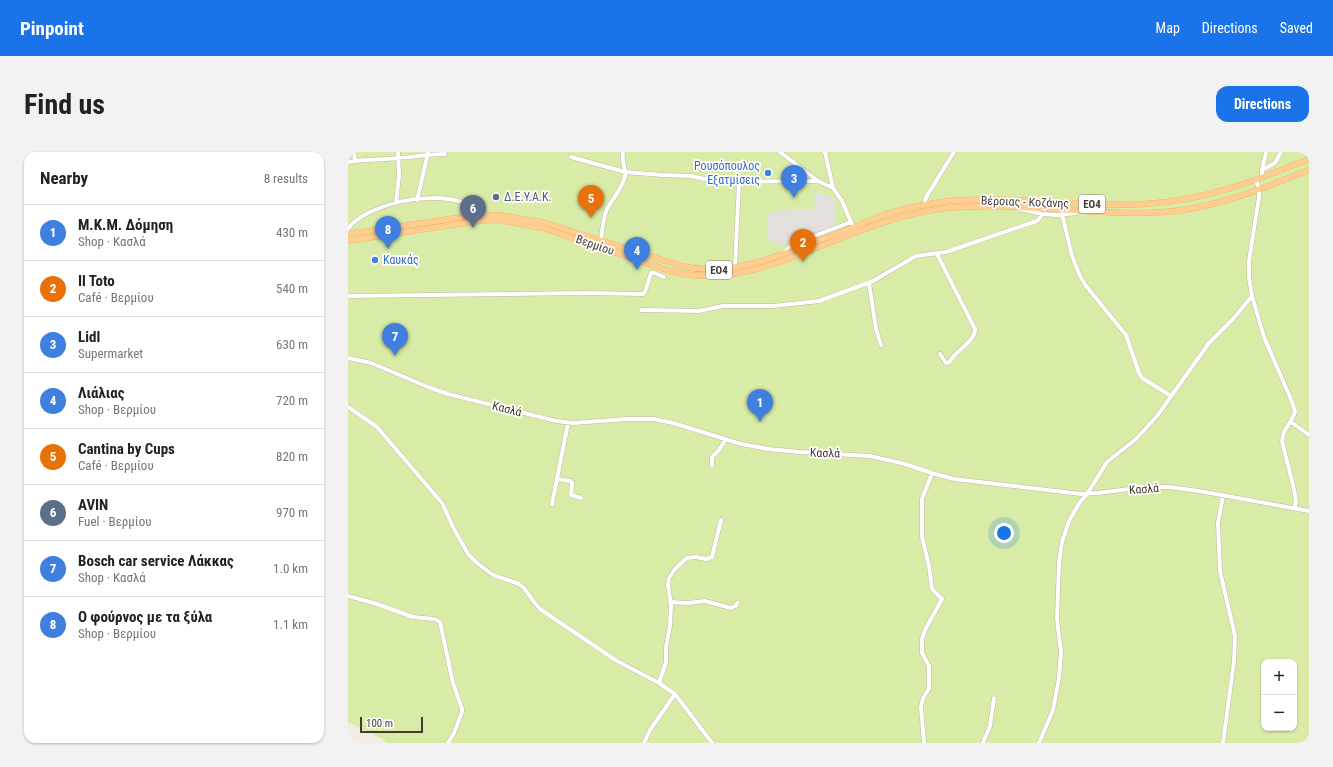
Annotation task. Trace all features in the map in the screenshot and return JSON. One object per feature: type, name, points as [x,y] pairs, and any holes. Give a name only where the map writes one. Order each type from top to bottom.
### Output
[{"type":"main road","name":"Βέροιας - Κοζάνης","points":[[925,205],[947,201],[988,200],[1071,204],[1143,204],[1190,199],[1259,179],[1309,159]]},
{"type":"main road","name":"Βέροιας - Κοζάνης","points":[[926,211],[967,207],[1144,213],[1180,210],[1218,203],[1309,170]]},
{"type":"main road","name":"Βερμίου","points":[[348,234],[488,214],[506,215],[532,219],[564,228],[655,258],[694,269],[710,270],[735,268],[765,260],[884,215],[925,205]]},
{"type":"main road","name":"Βερμίου","points":[[348,241],[477,221],[493,220],[543,228],[689,276],[728,276],[746,272],[796,256],[853,227],[887,221],[926,211]]},
{"type":"street","points":[[354,152],[355,161]]},
{"type":"street","points":[[396,202],[399,158],[398,152]]},
{"type":"street","points":[[601,240],[606,214],[620,188],[625,172],[622,162],[623,152]]},
{"type":"street","points":[[780,152],[818,181],[833,188]]},
{"type":"street","points":[[825,152],[833,188],[842,200],[853,227]]},
{"type":"street","points":[[925,205],[925,200],[928,194],[954,152]]},
{"type":"street","points":[[1266,152],[1259,179],[1259,199],[1249,277],[1252,296],[1264,336],[1295,411],[1291,422],[1284,432],[1282,441],[1294,489],[1296,502],[1294,508]]},
{"type":"street","points":[[1262,170],[1275,163],[1281,152]]},
{"type":"street","points":[[348,162],[399,158],[428,153],[445,154]]},
{"type":"street","points":[[417,200],[428,153]]},
{"type":"street","points":[[571,157],[625,172],[691,176],[714,181],[818,181]]},
{"type":"street","points":[[735,268],[739,182]]},
{"type":"street","points":[[348,229],[360,217],[376,209],[396,202],[417,200],[436,199],[459,201],[488,214],[493,220]]},
{"type":"street","points":[[1009,208],[1042,214],[1092,212]]},
{"type":"street","points":[[641,310],[696,311],[723,306],[781,306],[819,301],[882,277],[916,256],[937,254],[968,246],[1037,221],[1042,214]]},
{"type":"street","points":[[1062,214],[1072,256],[1080,276],[1086,286],[1126,335],[1142,378],[1170,396]]},
{"type":"street","points":[[937,254],[975,329],[972,337],[948,363],[946,363],[940,354]]},
{"type":"street","points":[[348,296],[587,293],[643,294],[645,292],[650,273],[664,276]]},
{"type":"street","points":[[869,283],[876,328],[881,345]]},
{"type":"street","points":[[1039,743],[1055,703],[1061,664],[1061,647],[1057,627],[1059,557],[1069,521],[1080,502],[1088,494],[1107,462],[1136,439],[1156,416],[1209,343],[1234,319],[1252,296]]},
{"type":"street","name":"Κασλά","points":[[348,358],[371,363],[448,394],[542,418],[568,423],[628,419],[654,419],[757,447],[780,451],[876,457],[932,473],[966,480],[1058,492],[1088,494],[1156,487],[1183,489],[1309,511]]},
{"type":"street","points":[[348,407],[377,427],[436,496],[444,508],[468,554],[477,563],[493,575],[519,584],[540,608],[562,624],[617,661],[675,694],[712,743]]},
{"type":"street","points":[[1291,422],[1309,435]]},
{"type":"street","points":[[552,504],[568,423]]},
{"type":"street","points":[[712,466],[712,457],[719,450],[726,439]]},
{"type":"street","points":[[924,743],[922,702],[929,690],[929,677],[928,666],[922,653],[922,639],[925,630],[942,599],[932,589],[929,566],[922,537],[922,499],[932,473]]},
{"type":"street","points":[[558,478],[570,481],[572,483],[571,495],[582,498]]},
{"type":"street","points":[[1223,496],[1218,524],[1220,571],[1235,636],[1234,661],[1224,743]]},
{"type":"street","points":[[658,683],[666,662],[666,647],[671,617],[668,584],[671,573],[687,558],[696,557],[706,559],[712,557],[721,520]]},
{"type":"street","points":[[348,596],[377,604],[413,617],[434,619],[440,622],[451,676],[462,709],[454,734],[448,743]]},
{"type":"street","points":[[670,602],[688,603],[705,601],[731,608],[736,606],[737,603]]},
{"type":"street","points":[[644,743],[650,730],[675,694]]},
{"type":"street","points":[[983,743],[990,726],[994,698]]},
{"type":"green space","points":[[348,152],[1309,152],[1309,743],[387,743],[348,722]]},
{"type":"shaded area","points":[[814,194],[826,194],[835,200],[836,225],[778,247],[777,242],[768,241],[768,213],[771,214],[771,211],[815,209]]},
{"type":"place","name":"Ρουσόπουλος Εξατμίσεις","points":[[768,173]]},
{"type":"place","name":"Δ.Ε.Υ.Α.Κ.","points":[[496,197]]},
{"type":"place","name":"Lidl","points":[[794,198]]},
{"type":"place","name":"Cantina by Cups","points":[[591,218]]},
{"type":"place","name":"AVIN","points":[[473,228]]},
{"type":"place","name":"Ο φούρνος με τα ξύλα","points":[[388,249]]},
{"type":"place","name":"Καυκάς","points":[[375,260]]},
{"type":"place","name":"Il Toto","points":[[803,262]]},
{"type":"place","name":"Λιάλιας","points":[[637,270]]},
{"type":"place","name":"Bosch car service Λάκκας","points":[[395,356]]},
{"type":"place","name":"Μ.Κ.Μ. Δόμηση","points":[[760,422]]}]
